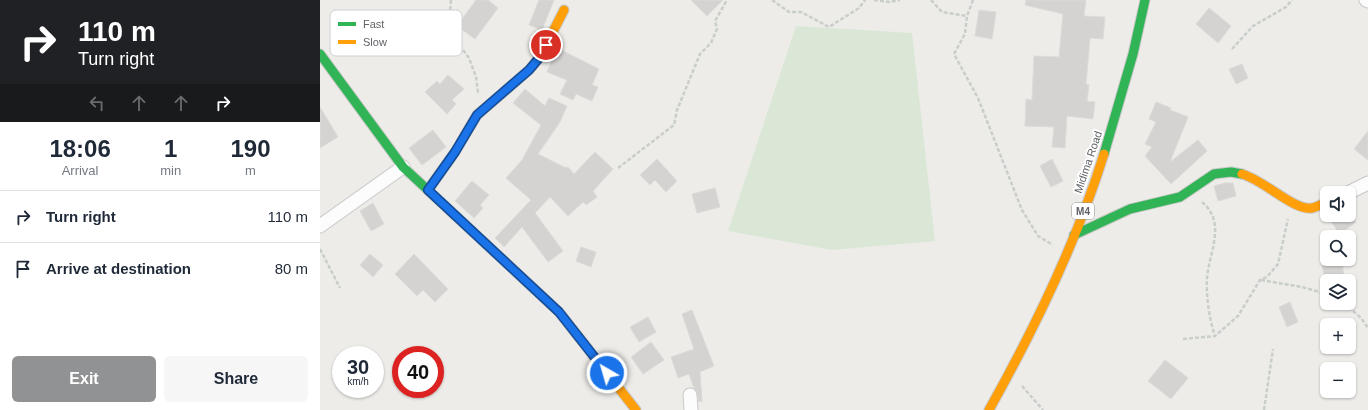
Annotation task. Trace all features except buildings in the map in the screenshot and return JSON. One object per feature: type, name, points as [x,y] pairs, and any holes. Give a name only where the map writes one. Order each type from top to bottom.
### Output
[{"type":"street","name":"Midima Road","points":[[989,410],[1013,369],[1050,294],[1068,253],[1093,186],[1122,96],[1136,45],[1145,0]]},
{"type":"street","points":[[428,190],[455,152],[477,115],[529,70],[540,57],[564,10]]},
{"type":"street","points":[[320,54],[403,167],[559,312],[636,410]]},
{"type":"street","points":[[320,226],[403,167]]},
{"type":"street","points":[[1074,235],[1130,209],[1187,194],[1205,178],[1230,172],[1249,176],[1262,183],[1291,204],[1302,208],[1311,208],[1320,205]]},
{"type":"street","points":[[1356,189],[1368,183]]},
{"type":"street","points":[[690,395],[691,410]]},
{"type":"path","points":[[450,10],[451,0]]},
{"type":"path","points":[[618,168],[674,125],[677,110],[700,54],[711,43],[717,29],[715,21],[727,0]]},
{"type":"path","points":[[772,0],[789,12],[801,12],[829,27],[859,8],[865,0]]},
{"type":"path","points":[[874,0],[889,2],[900,0]]},
{"type":"path","points":[[931,0],[942,12],[967,16]]},
{"type":"path","points":[[973,0],[967,16],[964,34],[954,54],[978,98],[1022,210],[1038,236],[1068,253]]},
{"type":"path","points":[[1232,49],[1253,26],[1286,7],[1292,0]]},
{"type":"path","points":[[462,48],[469,58],[476,77],[479,97],[477,115]]},
{"type":"path","points":[[1187,194],[1207,207],[1215,221],[1216,236],[1207,278],[1211,323],[1216,336]]},
{"type":"path","points":[[1183,339],[1216,336],[1238,316],[1260,280],[1268,277],[1278,264],[1291,204]]},
{"type":"path","points":[[320,249],[340,288]]},
{"type":"path","points":[[1260,280],[1302,287],[1320,292]]},
{"type":"path","points":[[1352,310],[1362,318],[1368,328]]},
{"type":"path","points":[[1264,410],[1273,349]]},
{"type":"path","points":[[1024,387],[1043,410]]},
{"type":"green space","points":[[796,26],[912,33],[935,241],[832,250],[728,231]]},
{"type":"traffic: fast","points":[[1104,154],[1133,54],[1145,0]]},
{"type":"traffic: fast","points":[[320,54],[403,167],[486,244]]},
{"type":"traffic: fast","points":[[1074,235],[1130,209],[1180,197],[1214,174],[1231,172],[1242,174]]},
{"type":"traffic: slow","points":[[428,190],[455,152],[477,115],[529,70],[540,57],[564,10]]},
{"type":"traffic: slow","points":[[989,410],[1038,317],[1053,285],[1081,220],[1104,154]]},
{"type":"traffic: slow","points":[[1242,174],[1260,182],[1297,205],[1305,208],[1314,208],[1320,205]]},
{"type":"traffic: slow","points":[[486,244],[559,312],[636,410]]},
{"type":"route","points":[[546,45],[540,57],[529,70],[477,115],[455,152],[428,190],[559,312],[607,373]]}]
